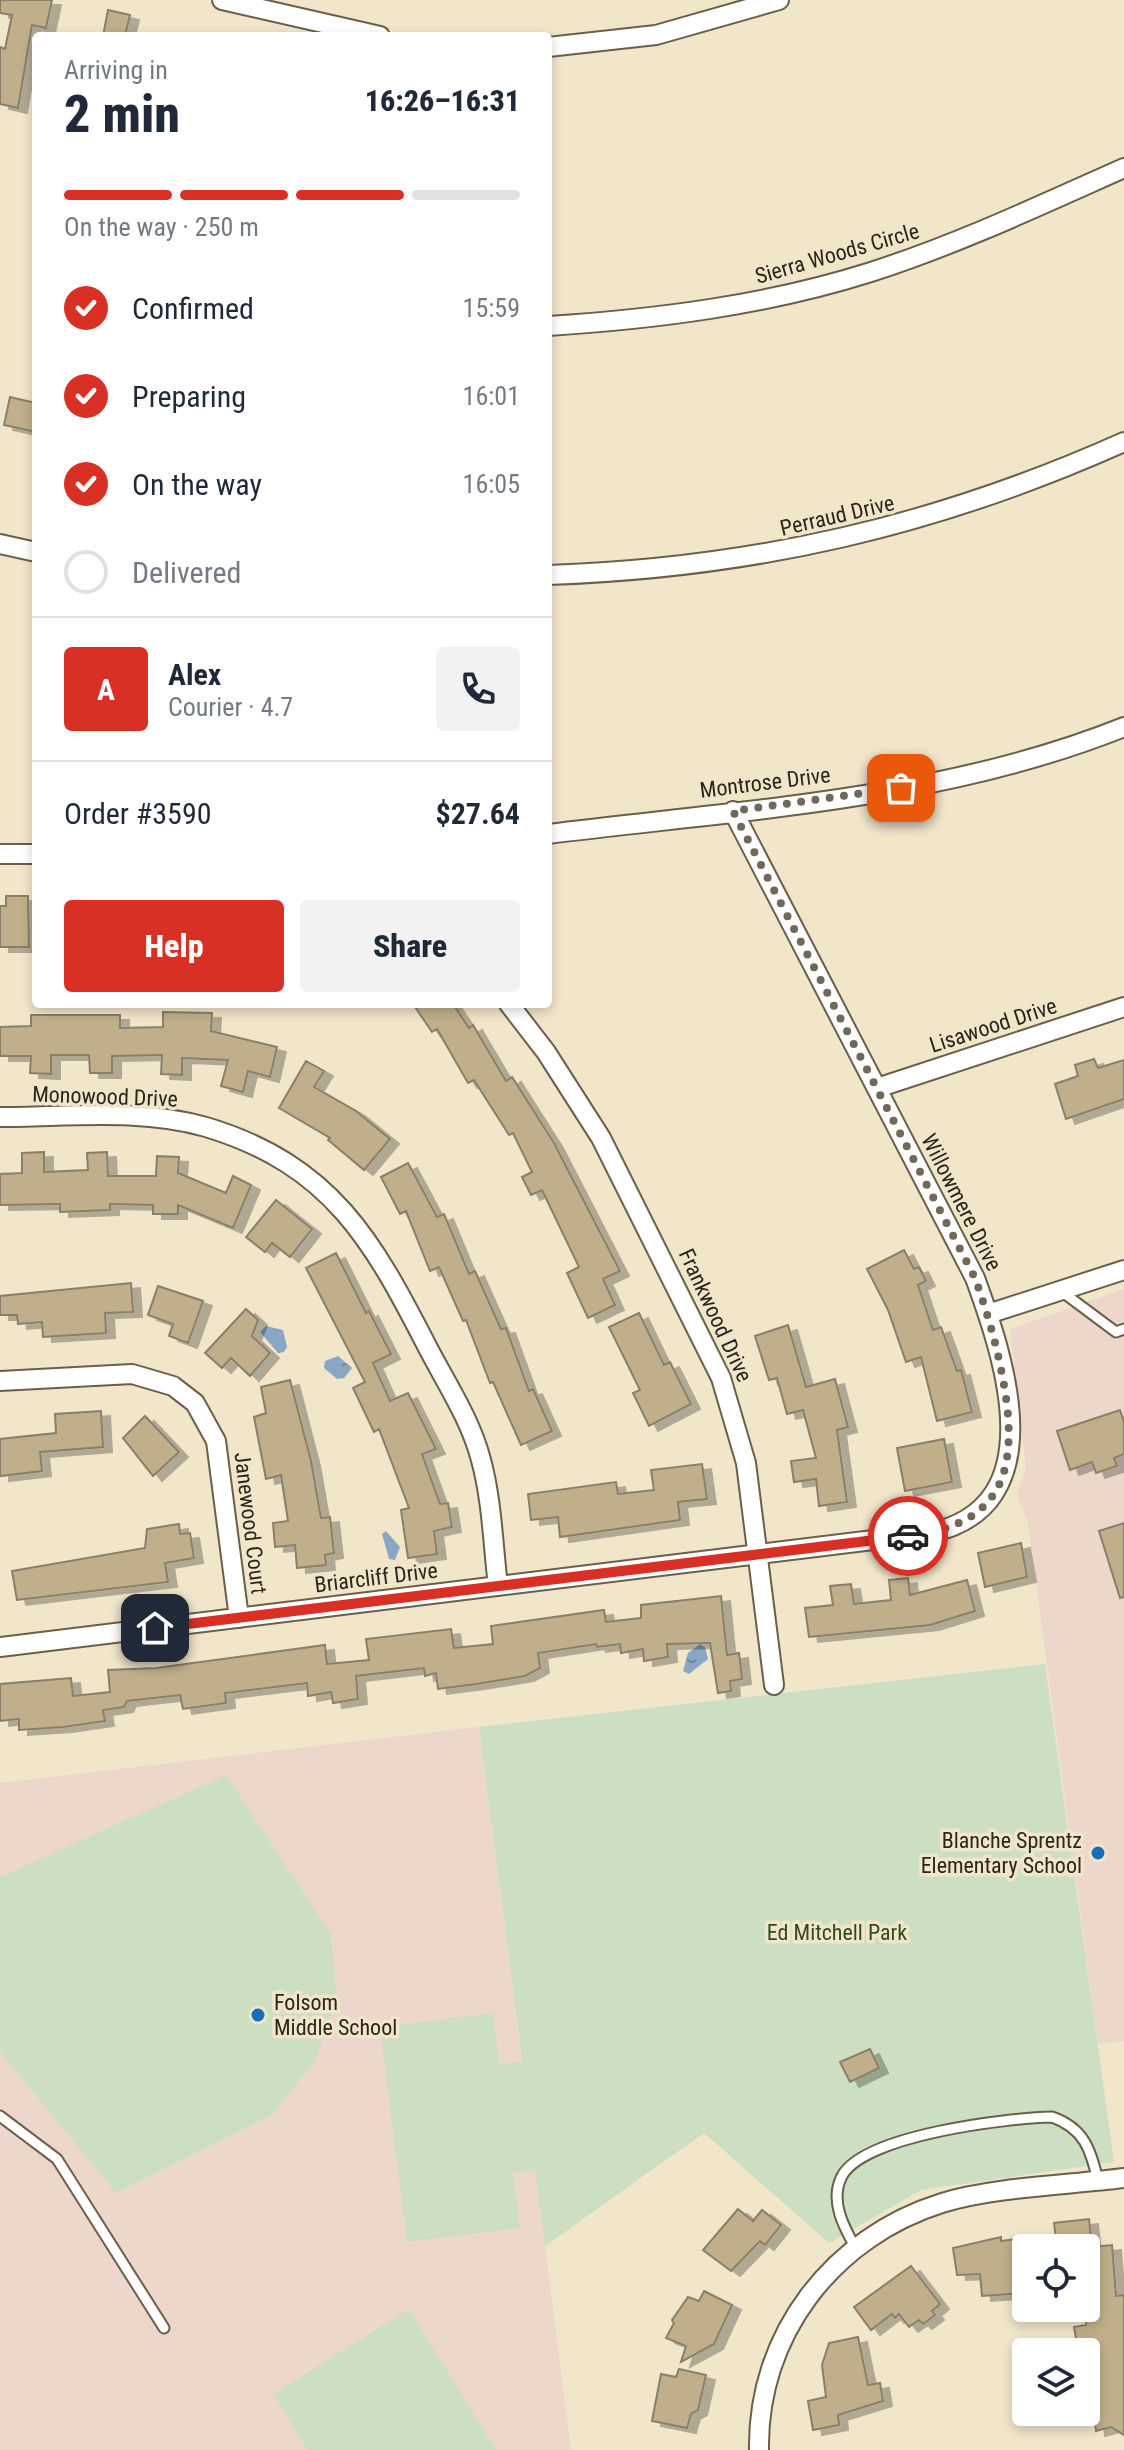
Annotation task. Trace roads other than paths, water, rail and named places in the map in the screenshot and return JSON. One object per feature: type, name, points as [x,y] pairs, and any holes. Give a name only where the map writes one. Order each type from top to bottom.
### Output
[{"type":"street","points":[[222,0],[362,32]]},
{"type":"street","points":[[552,47],[656,35],[779,0]]},
{"type":"street","name":"Sierra Woods Circle","points":[[552,326],[679,314],[813,288],[925,254],[1124,168]]},
{"type":"street","name":"Perraud Drive","points":[[552,575],[663,569],[758,557],[852,538],[1012,489],[1124,442]]},
{"type":"street","points":[[0,544],[32,551]]},
{"type":"street","name":"Montrose Drive","points":[[552,834],[957,778],[1031,759],[1124,727]]},
{"type":"street","name":"Willowmere Drive","points":[[733,811],[975,1278],[988,1314],[1004,1385],[1011,1446],[1005,1474],[981,1510],[958,1526],[930,1533],[758,1554]]},
{"type":"street","points":[[0,854],[32,854]]},
{"type":"street","name":"Lisawood Drive","points":[[877,1088],[1124,1007]]},
{"type":"street","name":"Frankwood Drive","points":[[512,1008],[582,1105],[707,1345],[733,1411],[746,1463],[774,1685]]},
{"type":"street","name":"Monowood Drive","points":[[0,1117],[142,1117],[204,1127],[275,1156],[326,1192],[348,1214],[385,1264],[470,1428],[485,1482],[498,1586]]},
{"type":"street","points":[[988,1314],[1124,1270]]},
{"type":"street","name":"Janewood Court","points":[[0,1381],[132,1374],[173,1386],[195,1403],[216,1441],[239,1618]]},
{"type":"street","name":"Briarcliff Drive","points":[[0,1647],[758,1554]]},
{"type":"street","points":[[759,2450],[763,2397],[778,2347],[814,2287],[855,2247],[895,2221],[944,2202],[1124,2178]]},
{"type":"lane","points":[[1061,1291],[1116,1332],[1124,1329]]},
{"type":"lane","points":[[0,2116],[57,2159],[164,2328]]},
{"type":"lane","points":[[855,2247],[841,2222],[838,2197],[841,2177],[858,2157],[904,2138],[1052,2117],[1069,2123],[1083,2136],[1098,2181]]},
{"type":"water","points":[[266,1326],[283,1330],[287,1347],[284,1352],[278,1353],[260,1332]]},
{"type":"water","points":[[338,1356],[352,1368],[344,1378],[337,1379],[324,1368],[325,1361]]},
{"type":"water","points":[[386,1531],[400,1547],[395,1560],[389,1559],[382,1534]]},
{"type":"water","points":[[700,1644],[705,1647],[708,1659],[689,1674],[683,1671],[688,1653]]},
{"type":"place","name":"Blanche Sprentz Elementary School","points":[[1098,1853]]},
{"type":"place","name":"Folsom Middle School","points":[[258,2015]]},
{"type":"park label","name":"Ed Mitchell Park","points":[[837,1932]]}]
